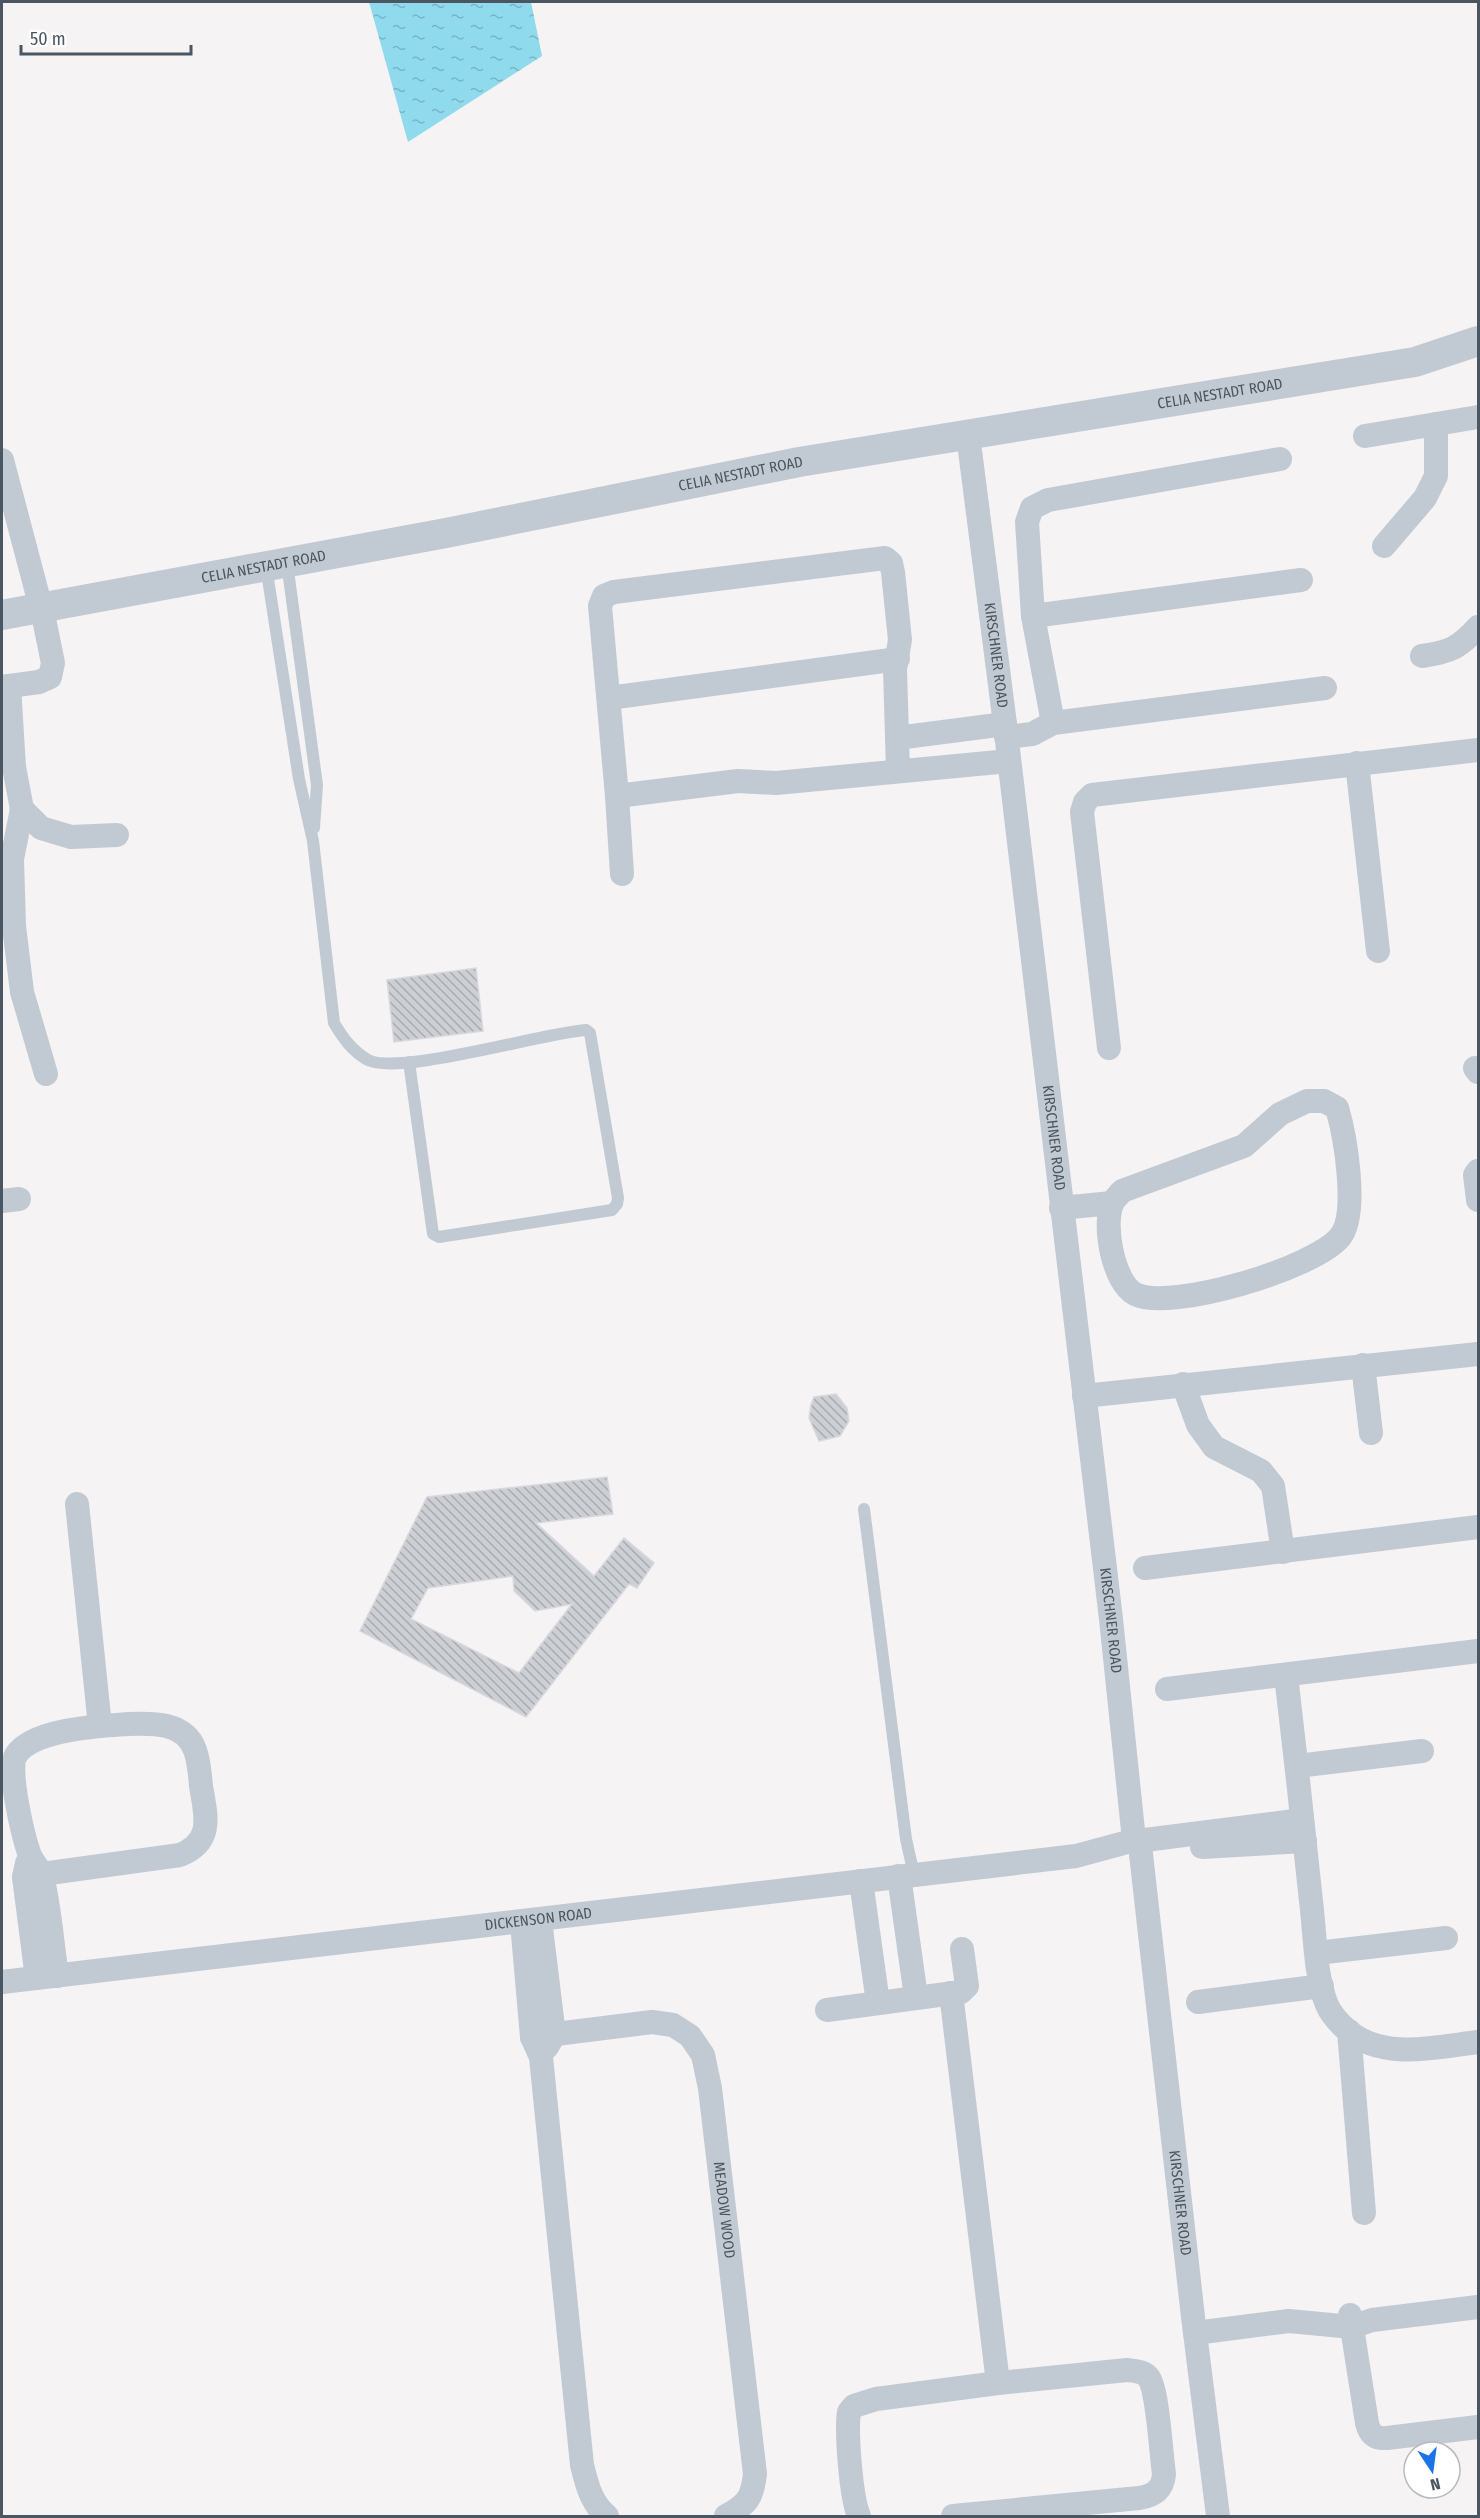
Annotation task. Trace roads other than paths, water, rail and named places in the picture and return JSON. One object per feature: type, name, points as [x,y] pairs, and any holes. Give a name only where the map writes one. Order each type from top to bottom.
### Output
[{"type":"street","name":"CELIA NESTADT ROAD","points":[[970,445],[1415,362],[1479,341]]},
{"type":"street","name":"CELIA NESTADT ROAD","points":[[2,626],[42,614],[277,570],[799,462],[970,445],[1427,375],[1479,358]]},
{"type":"street","points":[[1365,436],[1479,417]]},
{"type":"street","points":[[1384,546],[1425,498],[1436,476],[1436,424]]},
{"type":"street","name":"KIRSCHNER ROAD","points":[[970,445],[1084,1396],[1133,1849],[1143,1890],[1218,2517]]},
{"type":"street","points":[[1053,723],[1033,616],[1027,522],[1032,508],[1048,500],[1280,459]]},
{"type":"street","points":[[2,460],[53,663],[50,677],[39,682],[5,687],[14,767],[22,809],[12,859],[14,926],[22,992],[46,1074]]},
{"type":"street","points":[[622,874],[600,606],[604,596],[614,592],[885,558],[891,563],[893,572],[900,640],[895,669],[898,771]]},
{"type":"street","points":[[1033,616],[1301,580]]},
{"type":"street","name":"CELIA NESTADT ROAD","points":[[2,615],[42,614]]},
{"type":"street","points":[[1422,656],[1446,653],[1461,645],[1479,627]]},
{"type":"street","points":[[609,698],[898,659]]},
{"type":"street","points":[[897,738],[1006,731],[1032,734],[1053,723],[1325,688]]},
{"type":"street","points":[[1109,1048],[1082,812],[1085,802],[1092,795],[1479,750]]},
{"type":"street","points":[[617,796],[738,781],[776,783],[1009,761]]},
{"type":"street","points":[[1357,763],[1378,951]]},
{"type":"street","points":[[22,809],[41,828],[71,837],[117,835]]},
{"type":"street","points":[[1061,1208],[1112,1203],[1122,1191],[1244,1146],[1280,1114],[1307,1101],[1324,1101],[1337,1108],[1344,1130],[1348,1168],[1348,1218],[1341,1236],[1317,1256],[1283,1271],[1202,1293],[1153,1299],[1134,1294],[1120,1277],[1114,1260],[1109,1226],[1112,1203]]},
{"type":"street","points":[[1479,1171],[1475,1174],[1479,1200]]},
{"type":"street","points":[[1084,1396],[1479,1354]]},
{"type":"street","points":[[1363,1365],[1371,1433]]},
{"type":"street","points":[[1183,1384],[1198,1425],[1214,1447],[1261,1471],[1273,1486],[1283,1552]]},
{"type":"street","points":[[77,1504],[100,1726]]},
{"type":"street","points":[[1145,1568],[1479,1527]]},
{"type":"street","points":[[1167,1689],[1479,1651]]},
{"type":"street","points":[[1286,1675],[1317,1953],[1327,2005],[1336,2020],[1348,2031],[1371,2043],[1396,2050],[1417,2050],[1479,2042]]},
{"type":"street","points":[[32,1868],[180,1855],[190,1851],[204,1833],[206,1815],[196,1752],[187,1736],[168,1726],[151,1723],[100,1726],[55,1734],[36,1740],[26,1745],[16,1755],[13,1779],[32,1868],[47,1977]]},
{"type":"street","points":[[1297,1766],[1422,1751]]},
{"type":"street","name":"DICKENSON ROAD","points":[[2,1982],[1303,1831]]},
{"type":"street","points":[[906,1876],[916,1997]]},
{"type":"street","points":[[861,1881],[878,2003]]},
{"type":"street","points":[[531,1921],[582,2465],[588,2489],[598,2510],[607,2517]]},
{"type":"street","points":[[1317,1953],[1446,1938]]},
{"type":"street","points":[[827,2010],[961,1992],[967,1986],[962,1948]]},
{"type":"street","points":[[1197,2002],[1322,1986]]},
{"type":"street","points":[[951,1993],[998,2383]]},
{"type":"street","name":"MEADOW WOOD","points":[[543,2043],[652,2022],[674,2025],[690,2036],[703,2055],[710,2088],[755,2474],[752,2494],[742,2508],[726,2517]]},
{"type":"street","points":[[1348,2031],[1364,2213]]},
{"type":"street","points":[[1194,2325],[1358,2321],[1479,2307]]},
{"type":"street","points":[[1358,2321],[1367,2423],[1373,2435],[1380,2439],[1388,2439],[1479,2427]]},
{"type":"street","points":[[859,2517],[848,2433],[849,2412],[854,2406],[876,2399],[998,2383],[1127,2370],[1144,2374],[1152,2384],[1163,2482],[1155,2493],[1139,2498],[953,2517]]},
{"type":"lane","points":[[277,570],[317,785],[313,841]]},
{"type":"lane","points":[[277,570],[299,779],[313,841],[334,1023],[348,1045],[369,1061],[390,1063],[409,1062],[586,1029],[590,1033],[618,1198],[617,1204],[612,1210],[440,1237],[433,1234],[409,1062]]},
{"type":"lane","points":[[864,1509],[906,1839],[906,1876]]},
{"type":"water","points":[[369,2],[531,2],[542,56],[408,142]]}]
